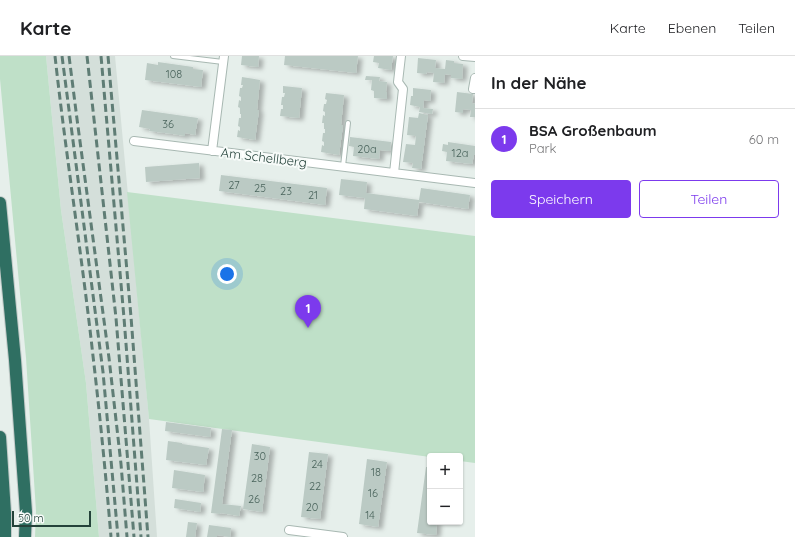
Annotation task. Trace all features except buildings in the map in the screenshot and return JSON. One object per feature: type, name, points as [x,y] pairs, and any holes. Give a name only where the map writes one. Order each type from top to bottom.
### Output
[{"type":"highway","points":[[0,203],[26,512],[25,537]]},
{"type":"highway","points":[[0,437],[5,537]]},
{"type":"street","points":[[394,172],[403,89],[398,82],[401,56]]},
{"type":"street","points":[[463,56],[475,57]]},
{"type":"street","points":[[212,150],[223,59]]},
{"type":"street","points":[[475,78],[475,89]]},
{"type":"street","name":"Am Schellberg","points":[[134,141],[475,183]]},
{"type":"street","points":[[289,530],[343,537]]},
{"type":"lane","points":[[174,56],[223,59]]},
{"type":"lane","points":[[343,166],[348,123]]},
{"type":"shaded area","points":[[46,56],[115,56],[149,419],[157,537],[99,537],[86,383],[61,210]]},
{"type":"green space","points":[[0,56],[46,56],[61,210],[86,383],[99,537],[35,537],[36,511],[26,358],[0,79]]},
{"type":"green space","points":[[127,192],[475,236],[475,463],[463,461],[463,453],[427,453],[427,457],[149,419]]},
{"type":"railway","points":[[55,56],[89,318],[111,537]]},
{"type":"railway","points":[[62,56],[103,372],[118,537]]},
{"type":"railway","points":[[69,56],[109,358],[121,464],[127,537]]},
{"type":"railway","points":[[87,56],[116,318],[134,537]]},
{"type":"railway","points":[[101,56],[124,318],[141,537]]},
{"type":"railway","points":[[108,56],[131,317],[148,537]]},
{"type":"place","name":"BSA Großenbaum","points":[[308,328]]}]
